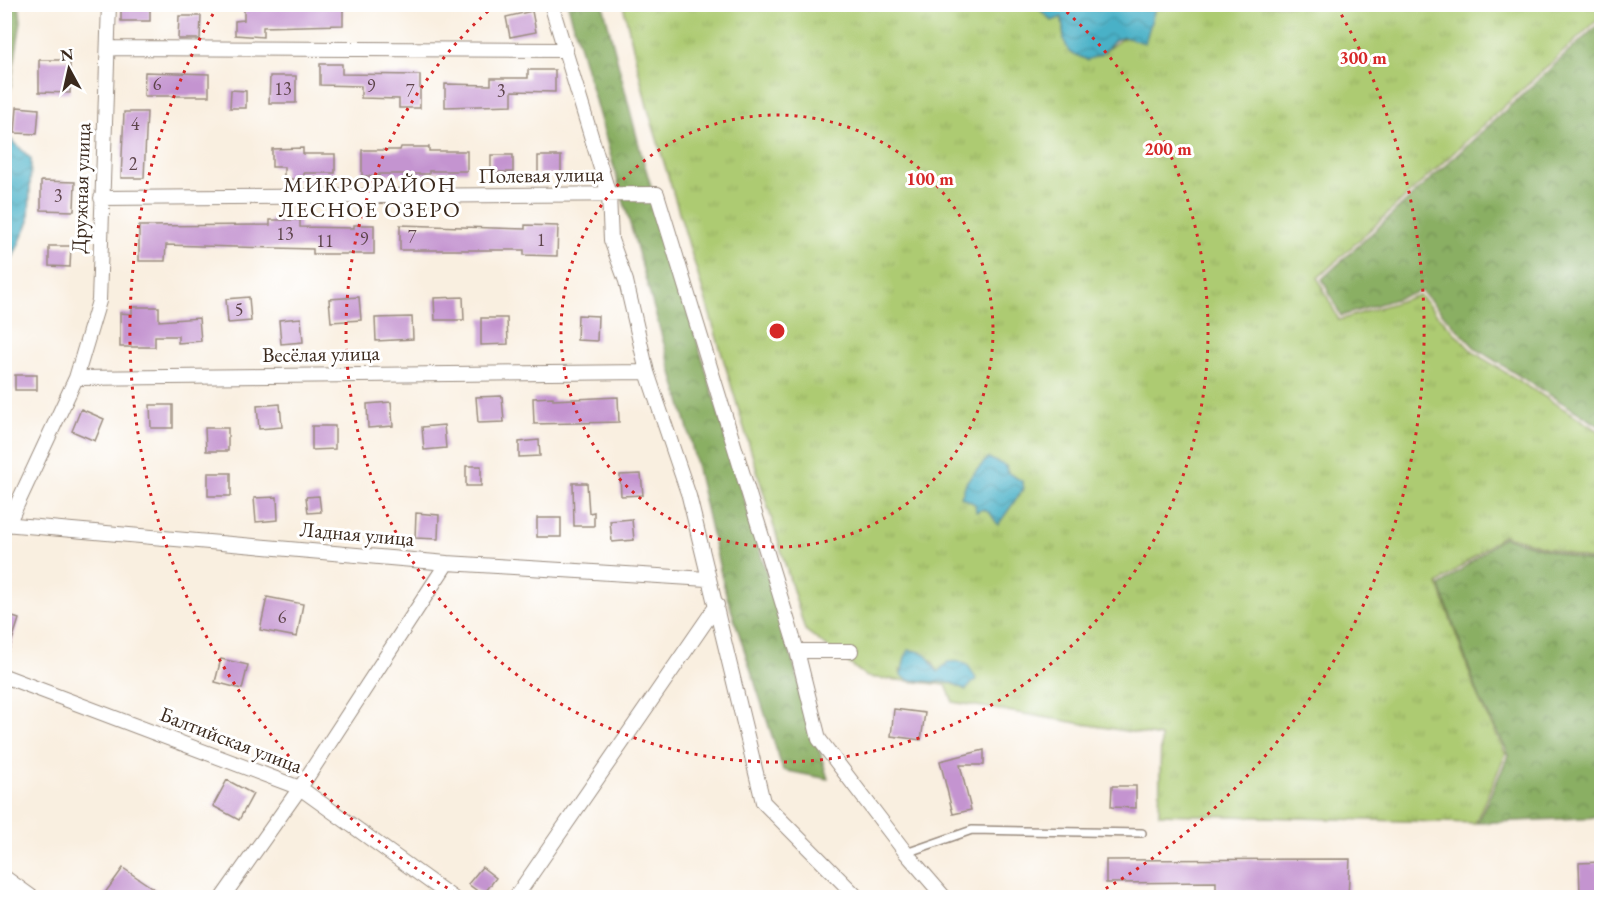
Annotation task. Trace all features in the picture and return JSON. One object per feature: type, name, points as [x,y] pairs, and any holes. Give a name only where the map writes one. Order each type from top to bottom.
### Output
[{"type":"street","name":"Дружная улица","points":[[76,378],[99,302],[109,4]]},
{"type":"street","points":[[551,4],[609,195],[610,240],[626,281],[647,372],[688,496],[707,579],[717,605],[763,802],[858,897]]},
{"type":"street","points":[[109,48],[566,50]]},
{"type":"street","name":"Полевая улица","points":[[101,198],[657,194],[797,651]]},
{"type":"street","name":"Весёлая улица","points":[[76,378],[647,372]]},
{"type":"street","points":[[6,524],[76,378]]},
{"type":"street","name":"Ладная улица","points":[[6,524],[447,563],[707,579]]},
{"type":"street","points":[[222,897],[300,788],[447,563]]},
{"type":"street","points":[[515,897],[717,605]]},
{"type":"street","points":[[851,651],[797,651],[819,739],[906,853],[945,897]]},
{"type":"street","name":"Балтийская улица","points":[[4,676],[300,788],[453,897]]},
{"type":"street","points":[[4,877],[33,897]]},
{"type":"lane","points":[[906,853],[972,830],[1142,833]]},
{"type":"green space","points":[[5,4],[19,5],[21,21],[5,122]]},
{"type":"green space","points":[[568,5],[603,5],[641,153],[828,779],[783,770],[724,587],[687,425]]},
{"type":"green space","points":[[623,5],[1035,5],[1052,21],[1062,17],[1064,40],[1102,54],[1147,20],[1156,5],[1601,5],[1601,17],[1318,278],[1339,320],[1419,295],[1473,352],[1601,432],[1601,563],[1503,535],[1438,584],[1479,700],[1506,754],[1475,823],[1159,814],[1161,737],[953,702],[946,685],[867,677],[805,630],[647,106]],"holes":[[[932,660],[938,673],[966,690],[952,683],[908,680],[901,675],[900,670]]]},
{"type":"green space","points":[[1601,22],[1601,427],[1476,349],[1421,291],[1341,316],[1322,279]]},
{"type":"green space","points":[[1503,537],[1601,565],[1601,817],[1477,823],[1509,755],[1480,699],[1440,586]]},
{"type":"water","points":[[1035,5],[1156,5],[1145,43],[1124,37],[1115,40],[1102,54],[1087,60],[1069,52],[1064,40],[1062,17],[1052,21]]},
{"type":"water","points":[[12,140],[31,159],[29,221],[5,272],[5,150]]},
{"type":"water","points":[[988,458],[1006,466],[1008,473],[1022,481],[1024,488],[998,525],[990,513],[983,509],[976,512],[975,504],[961,497],[967,481]]},
{"type":"water","points":[[909,650],[926,654],[938,672],[948,662],[966,664],[976,679],[966,690],[952,683],[908,680],[901,675]]},
{"type":"building","points":[[121,4],[150,4],[150,21],[121,21]]},
{"type":"building","points":[[244,4],[343,4],[343,25],[263,27],[263,37],[235,35],[235,21],[244,20]]},
{"type":"building","points":[[532,11],[536,32],[510,37],[506,17]]},
{"type":"building","points":[[179,16],[201,16],[200,39],[178,39]]},
{"type":"building","points":[[39,60],[70,60],[70,93],[39,92]]},
{"type":"building","points":[[320,64],[342,64],[342,74],[420,75],[420,108],[399,108],[399,99],[361,98],[361,86],[320,85]]},
{"type":"building","points":[[528,70],[555,70],[555,92],[512,91],[512,105],[445,107],[445,84],[491,85],[491,78],[528,78]]},
{"type":"building","points":[[145,72],[209,74],[209,96],[144,96]]},
{"type":"building","points":[[270,76],[296,76],[296,103],[269,103]]},
{"type":"building","points":[[231,90],[246,91],[246,108],[230,108]]},
{"type":"building","points":[[17,107],[39,109],[37,134],[15,133]]},
{"type":"building","points":[[124,112],[147,112],[144,178],[121,178]]},
{"type":"building","points":[[401,147],[429,147],[429,151],[467,151],[467,171],[429,171],[429,174],[362,176],[362,150],[400,150]]},
{"type":"building","points":[[303,148],[303,154],[335,154],[335,173],[304,173],[304,179],[284,179],[284,167],[272,167],[272,149]]},
{"type":"building","points":[[491,155],[513,155],[513,172],[491,172]]},
{"type":"building","points":[[538,156],[561,156],[561,174],[538,174]]},
{"type":"building","points":[[41,181],[75,182],[74,211],[41,210]]},
{"type":"building","points":[[270,220],[300,220],[300,227],[354,228],[354,225],[374,225],[374,254],[313,254],[313,249],[166,245],[165,261],[139,261],[139,226],[270,225]]},
{"type":"building","points":[[400,225],[525,229],[525,225],[558,226],[557,256],[524,255],[524,250],[400,250]]},
{"type":"building","points":[[49,246],[71,246],[70,267],[49,266]]},
{"type":"building","points":[[249,297],[251,321],[228,323],[226,299]]},
{"type":"building","points":[[359,297],[361,320],[331,322],[329,299]]},
{"type":"building","points":[[463,297],[464,320],[435,320],[434,298]]},
{"type":"building","points":[[132,307],[159,307],[159,321],[199,318],[201,341],[178,343],[178,336],[155,336],[155,347],[120,347],[120,313],[132,314]]},
{"type":"building","points":[[578,315],[598,316],[597,341],[577,340]]},
{"type":"building","points":[[412,317],[413,339],[376,341],[375,318]]},
{"type":"building","points":[[301,318],[303,342],[281,344],[279,320]]},
{"type":"building","points":[[481,318],[507,318],[508,344],[481,345]]},
{"type":"building","points":[[15,375],[37,375],[37,390],[15,390]]},
{"type":"building","points":[[502,396],[504,422],[478,423],[476,397]]},
{"type":"building","points":[[553,397],[553,400],[618,397],[619,422],[534,424],[533,398]]},
{"type":"building","points":[[391,402],[393,426],[368,428],[367,404]]},
{"type":"building","points":[[280,404],[282,427],[259,429],[257,406]]},
{"type":"building","points":[[150,405],[173,405],[173,428],[151,428]]},
{"type":"building","points":[[81,409],[104,419],[95,441],[72,431]]},
{"type":"building","points":[[444,425],[446,448],[424,450],[422,427]]},
{"type":"building","points":[[312,426],[335,426],[335,449],[312,450]]},
{"type":"building","points":[[205,428],[228,428],[228,451],[206,451]]},
{"type":"building","points":[[539,440],[540,456],[519,457],[519,442]]},
{"type":"building","points":[[466,466],[481,466],[481,486],[466,486]]},
{"type":"building","points":[[208,473],[231,473],[231,496],[208,496]]},
{"type":"building","points":[[641,474],[643,495],[621,496],[620,475]]},
{"type":"building","points":[[573,483],[587,483],[589,513],[594,512],[594,526],[574,526]]},
{"type":"building","points":[[319,496],[321,512],[308,513],[306,497]]},
{"type":"building","points":[[277,497],[278,520],[256,522],[254,498]]},
{"type":"building","points":[[416,513],[439,515],[438,539],[415,538]]},
{"type":"building","points":[[537,518],[561,518],[561,537],[537,537]]},
{"type":"building","points":[[632,519],[634,540],[612,542],[610,521]]},
{"type":"building","points":[[267,597],[303,604],[297,637],[260,630]]},
{"type":"building","points":[[4,614],[19,619],[7,656],[4,656]]},
{"type":"building","points":[[221,659],[248,665],[242,689],[215,682]]},
{"type":"building","points":[[894,709],[925,713],[921,740],[891,736]]},
{"type":"building","points":[[984,750],[984,765],[960,765],[971,810],[953,814],[940,761]]},
{"type":"building","points":[[227,780],[253,794],[239,820],[213,806]]},
{"type":"building","points":[[1112,786],[1136,786],[1136,808],[1111,807]]},
{"type":"building","points":[[1350,859],[1348,897],[1216,897],[1216,882],[1106,883],[1106,860]]},
{"type":"building","points":[[1601,862],[1602,892],[1580,893],[1579,863]]},
{"type":"building","points":[[482,867],[496,878],[483,895],[468,884]]},
{"type":"building","points":[[123,868],[166,897],[102,897]]},
{"type":"waterway","points":[[4,88],[11,18],[9,4]]},
{"type":"district","name":"МИКРОРАЙОН ЛЕСНОЕ ОЗЕРО","points":[[370,196]]}]
